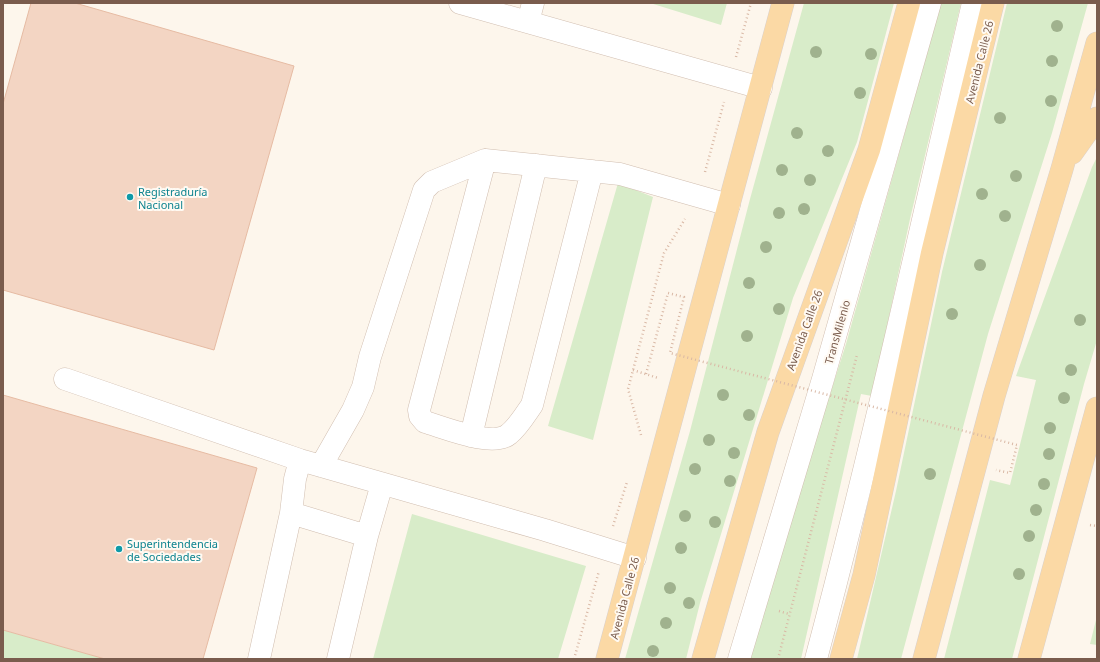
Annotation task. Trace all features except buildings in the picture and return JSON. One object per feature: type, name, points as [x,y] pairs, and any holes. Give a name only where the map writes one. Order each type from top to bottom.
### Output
[{"type":"main road","name":"Avenida Calle 26","points":[[607,659],[783,3]]},
{"type":"main road","name":"Avenida Calle 26","points":[[703,659],[768,432],[869,150],[909,3]]},
{"type":"main road","name":"Avenida Calle 26","points":[[841,659],[864,575],[932,253],[993,3]]},
{"type":"main road","points":[[924,659],[994,396],[1062,169],[1097,43]]},
{"type":"main road","points":[[1062,169],[1097,118]]},
{"type":"main road","points":[[1029,659],[1097,408]]},
{"type":"lane","points":[[460,3],[530,13],[761,88]]},
{"type":"lane","name":"TransMilenio","points":[[739,659],[823,379],[930,3]]},
{"type":"lane","points":[[816,659],[887,377],[973,3]]},
{"type":"lane","points":[[259,659],[292,512],[295,479],[353,410],[363,387],[370,357],[424,190],[432,182],[485,160],[620,174],[729,204]]},
{"type":"lane","points":[[485,160],[419,410],[420,416],[425,422],[472,436],[494,439],[503,438],[509,434],[532,405],[592,171]]},
{"type":"lane","points":[[472,436],[536,165]]},
{"type":"lane","points":[[65,379],[310,463],[545,530],[635,558]]},
{"type":"lane","points":[[338,659],[367,536],[382,484]]},
{"type":"lane","points":[[292,512],[367,536]]},
{"type":"path","points":[[646,374],[668,293],[684,297],[670,353],[1017,445],[1010,473],[996,470]]},
{"type":"path","points":[[633,370],[628,389],[642,436]]},
{"type":"path","points":[[574,659],[627,482]]},
{"type":"path","points":[[1089,524],[1097,526]]},
{"type":"green space","points":[[650,3],[727,3],[721,25]]},
{"type":"green space","points":[[804,3],[894,3],[857,142],[793,298],[700,603],[686,659],[625,659],[690,431],[750,199]]},
{"type":"green space","points":[[941,3],[961,3],[910,219],[872,396],[861,394],[801,659],[750,659],[787,529],[846,344]]},
{"type":"green space","points":[[1007,3],[1088,3],[1052,133],[988,334],[901,659],[857,659],[896,491],[942,272]]},
{"type":"green space","points":[[1097,157],[1097,340],[1084,384],[1012,659],[944,659],[990,480],[1010,485],[1036,380],[1016,376],[1092,167]]},
{"type":"green space","points":[[618,183],[653,197],[593,440],[548,426]]},
{"type":"green space","points":[[412,514],[586,566],[558,659],[373,659]]},
{"type":"green space","points":[[1097,616],[1097,645],[1090,644]]},
{"type":"green space","points":[[3,630],[105,659],[3,659]]},
{"type":"place","name":"Registraduría Nacional","points":[[130,197]]},
{"type":"place","name":"Superintendencia de Sociedades","points":[[119,549]]}]
